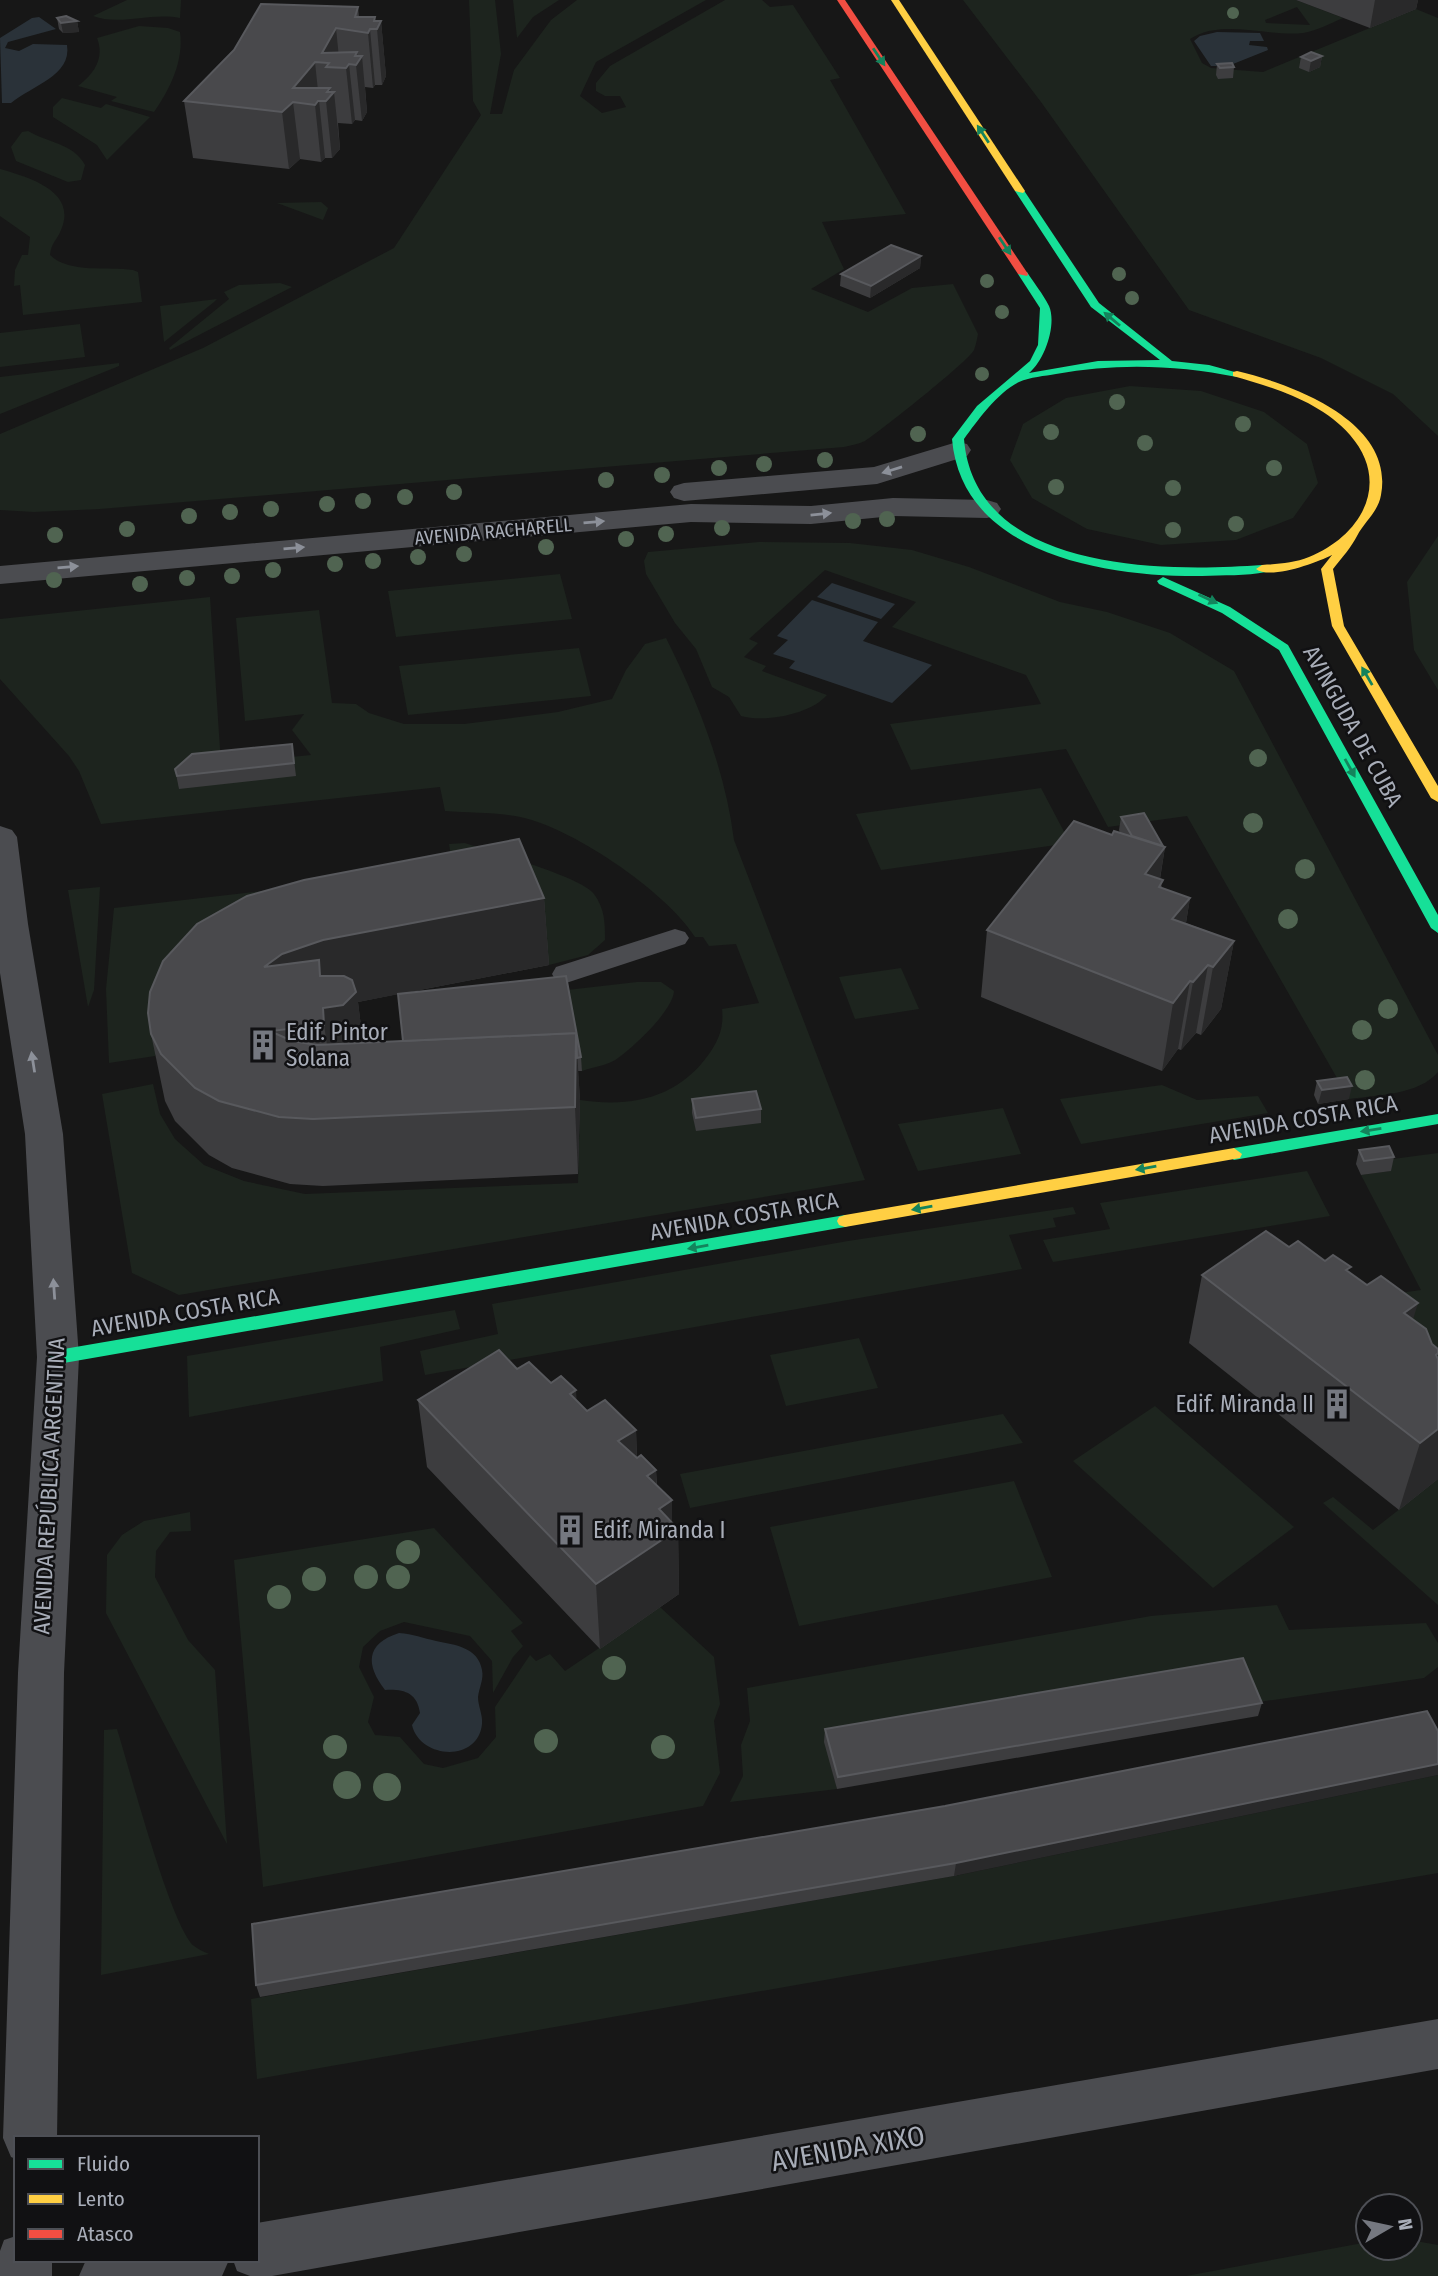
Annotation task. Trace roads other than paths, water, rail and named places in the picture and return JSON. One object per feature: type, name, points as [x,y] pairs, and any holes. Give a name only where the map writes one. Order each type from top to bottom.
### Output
[{"type":"main road","points":[[841,0],[1045,308],[1042,345],[1035,363],[981,408],[958,439],[957,450],[962,475],[987,509],[1026,538],[1086,561],[1145,573],[1209,573],[1276,568],[1325,555],[1360,528],[1378,493],[1371,456],[1342,421],[1283,387],[1234,371],[1167,360],[1112,360],[1073,365],[1015,380]]},
{"type":"main road","points":[[895,0],[1095,304],[1167,360]]},
{"type":"main road","name":"AVINGUDA DE CUBA","points":[[1360,528],[1326,569],[1338,626],[1438,798]]},
{"type":"main road","name":"AVINGUDA DE CUBA","points":[[1145,573],[1211,599],[1253,624],[1284,648],[1438,928]]},
{"type":"main road","name":"AVENIDA COSTA RICA","points":[[58,1357],[1438,1119]]},
{"type":"street","name":"AVENIDA RACHARELL","points":[[0,552],[877,475],[957,450]]},
{"type":"street","name":"AVENIDA RACHARELL","points":[[0,575],[691,513],[811,515],[893,507],[987,509]]},
{"type":"street","name":"AVENIDA REPÚBLICA ARGENTINA","points":[[0,837],[10,923],[44,1134],[58,1357],[41,1673],[30,2136]]},
{"type":"street","name":"AVENIDA XIXO","points":[[259,2251],[1438,2044]]},
{"type":"street","points":[[107,2276],[189,2262]]},
{"type":"lane","points":[[566,974],[675,939]]},
{"type":"place","name":"Edif. Pintor Solana","points":[[263,1045]]},
{"type":"place","name":"Edif. Miranda II","points":[[1337,1404]]},
{"type":"place","name":"Edif. Miranda I","points":[[570,1530]]}]
